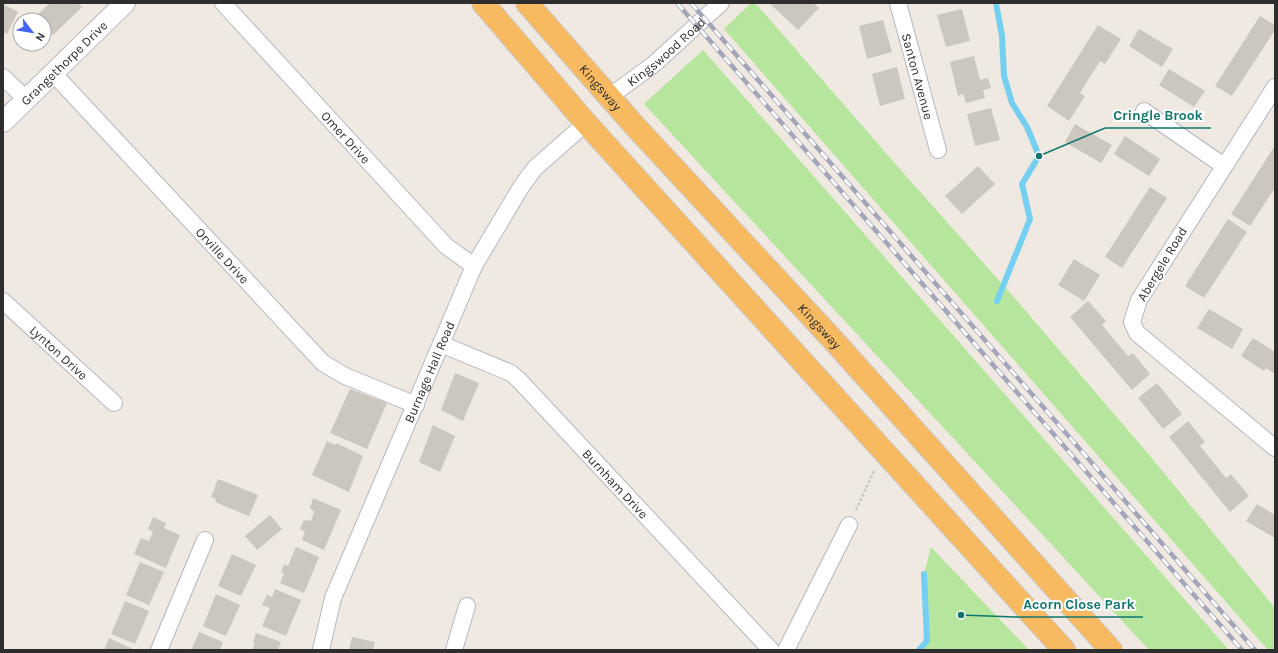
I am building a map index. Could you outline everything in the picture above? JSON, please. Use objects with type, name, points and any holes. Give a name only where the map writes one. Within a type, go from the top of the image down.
[{"type":"highway","points":[[483,3],[586,123],[1064,650]]},
{"type":"highway","name":"Kingsway","points":[[527,3],[609,97],[834,341],[1111,650]]},
{"type":"street","name":"Grangethorpe Drive","points":[[3,122],[125,3]]},
{"type":"street","name":"Omer Drive","points":[[223,3],[446,246],[474,266]]},
{"type":"street","name":"Kingswood Road","points":[[609,97],[654,64],[721,3]]},
{"type":"street","name":"Santon Avenue","points":[[898,3],[938,150]]},
{"type":"street","name":"Orville Drive","points":[[53,73],[323,363],[345,376],[416,405]]},
{"type":"street","points":[[3,77],[26,99]]},
{"type":"street","name":"Abergele Road","points":[[1275,87],[1139,300],[1132,322],[1137,333],[1275,448]]},
{"type":"street","points":[[1144,111],[1224,166]]},
{"type":"street","name":"Burnage Hall Road","points":[[321,650],[333,598],[474,266],[521,187],[536,168],[586,123]]},
{"type":"street","name":"Lynton Drive","points":[[3,302],[114,403]]},
{"type":"street","name":"Burnham Drive","points":[[441,344],[511,373],[520,380],[771,650]]},
{"type":"street","points":[[786,650],[849,525]]},
{"type":"street","points":[[159,650],[205,540]]},
{"type":"street","points":[[454,650],[467,606]]},
{"type":"path","points":[[849,525],[884,451]]},
{"type":"green space","points":[[751,3],[758,6],[1012,295],[1150,456],[1275,608],[1275,650],[1268,650],[724,29]]},
{"type":"green space","points":[[703,50],[1229,650],[1149,650],[644,104]]},
{"type":"green space","points":[[931,547],[1029,650],[919,650],[927,641],[924,574]]},
{"type":"building","points":[[50,3],[78,3],[82,7],[53,35],[52,12],[40,12]]},
{"type":"building","points":[[769,3],[814,3],[819,8],[798,30]]},
{"type":"building","points":[[3,4],[18,12],[12,12],[12,24],[7,34],[3,32]]},
{"type":"building","points":[[962,9],[970,41],[946,47],[937,15]]},
{"type":"building","points":[[1260,16],[1275,25],[1275,30],[1232,96],[1215,86]]},
{"type":"building","points":[[883,20],[892,52],[867,59],[859,26]]},
{"type":"building","points":[[1098,25],[1121,39],[1105,64],[1100,61],[1080,93],[1085,96],[1069,121],[1047,106]]},
{"type":"building","points":[[1139,29],[1173,49],[1162,67],[1129,46]]},
{"type":"building","points":[[974,56],[980,80],[988,78],[991,88],[983,90],[985,98],[966,103],[963,94],[958,96],[950,62]]},
{"type":"building","points":[[897,67],[905,99],[880,106],[872,74]]},
{"type":"building","points":[[1169,69],[1205,91],[1194,107],[1159,85]]},
{"type":"building","points":[[991,108],[1000,140],[975,146],[967,114]]},
{"type":"building","points":[[1075,124],[1112,145],[1101,163],[1065,142]]},
{"type":"building","points":[[1125,136],[1160,159],[1149,176],[1114,154]]},
{"type":"building","points":[[1274,147],[1275,188],[1250,226],[1231,214]]},
{"type":"building","points":[[978,166],[995,184],[962,214],[945,196]]},
{"type":"building","points":[[1150,187],[1167,198],[1122,268],[1105,257]]},
{"type":"building","points":[[1228,219],[1247,232],[1204,298],[1185,286]]},
{"type":"building","points":[[1074,259],[1100,275],[1084,301],[1058,285]]},
{"type":"building","points":[[1088,301],[1106,321],[1102,325],[1128,356],[1133,353],[1150,374],[1132,390],[1070,317]]},
{"type":"building","points":[[1209,309],[1243,329],[1232,349],[1197,328]]},
{"type":"building","points":[[1253,338],[1275,352],[1275,374],[1266,368],[1264,371],[1241,356]]},
{"type":"building","points":[[455,373],[479,383],[463,421],[441,410]]},
{"type":"building","points":[[1157,383],[1182,414],[1163,429],[1138,398]]},
{"type":"building","points":[[350,389],[387,403],[367,449],[330,433]]},
{"type":"building","points":[[1188,421],[1205,442],[1200,446],[1226,478],[1231,474],[1249,496],[1230,512],[1169,437]]},
{"type":"building","points":[[433,425],[455,436],[440,472],[419,462]]},
{"type":"building","points":[[327,441],[335,445],[336,443],[363,456],[349,492],[312,475]]},
{"type":"building","points":[[218,479],[258,495],[249,516],[215,502],[216,499],[211,497]]},
{"type":"building","points":[[313,498],[341,510],[324,550],[302,540],[305,532],[300,529],[304,520],[311,521],[314,512],[310,508]]},
{"type":"building","points":[[1257,504],[1275,515],[1275,538],[1246,521]]},
{"type":"building","points":[[270,515],[282,529],[257,550],[245,536]]},
{"type":"building","points":[[153,517],[166,523],[164,528],[180,535],[166,568],[134,554],[141,538],[149,541],[153,532],[148,529]]},
{"type":"building","points":[[296,547],[319,557],[304,593],[280,583],[284,574],[281,572],[284,564],[288,566]]},
{"type":"building","points":[[232,554],[256,565],[241,596],[218,586]]},
{"type":"building","points":[[140,562],[164,572],[149,605],[126,595]]},
{"type":"building","points":[[275,589],[301,600],[286,636],[262,626],[270,608],[262,605],[267,595],[272,597]]},
{"type":"building","points":[[216,594],[240,605],[226,636],[203,626]]},
{"type":"building","points":[[125,601],[149,611],[135,644],[111,634]]},
{"type":"building","points":[[199,632],[223,642],[220,650],[191,650]]},
{"type":"building","points":[[256,633],[281,642],[278,650],[252,650],[255,643],[253,642]]},
{"type":"building","points":[[352,637],[375,642],[373,650],[349,650]]},
{"type":"building","points":[[109,638],[133,649],[104,650]]},
{"type":"waterway","points":[[996,3],[1002,36],[1004,76],[1012,103],[1027,127],[1039,156],[1022,184],[1030,219],[997,301]]},
{"type":"waterway","points":[[919,650],[927,641],[924,574]]},
{"type":"railway","points":[[677,3],[1242,650]]},
{"type":"railway","points":[[691,3],[1255,650]]},
{"type":"place","name":"Cringle Brook","points":[[1039,156]]},
{"type":"place","name":"Acorn Close Park","points":[[961,615]]}]
